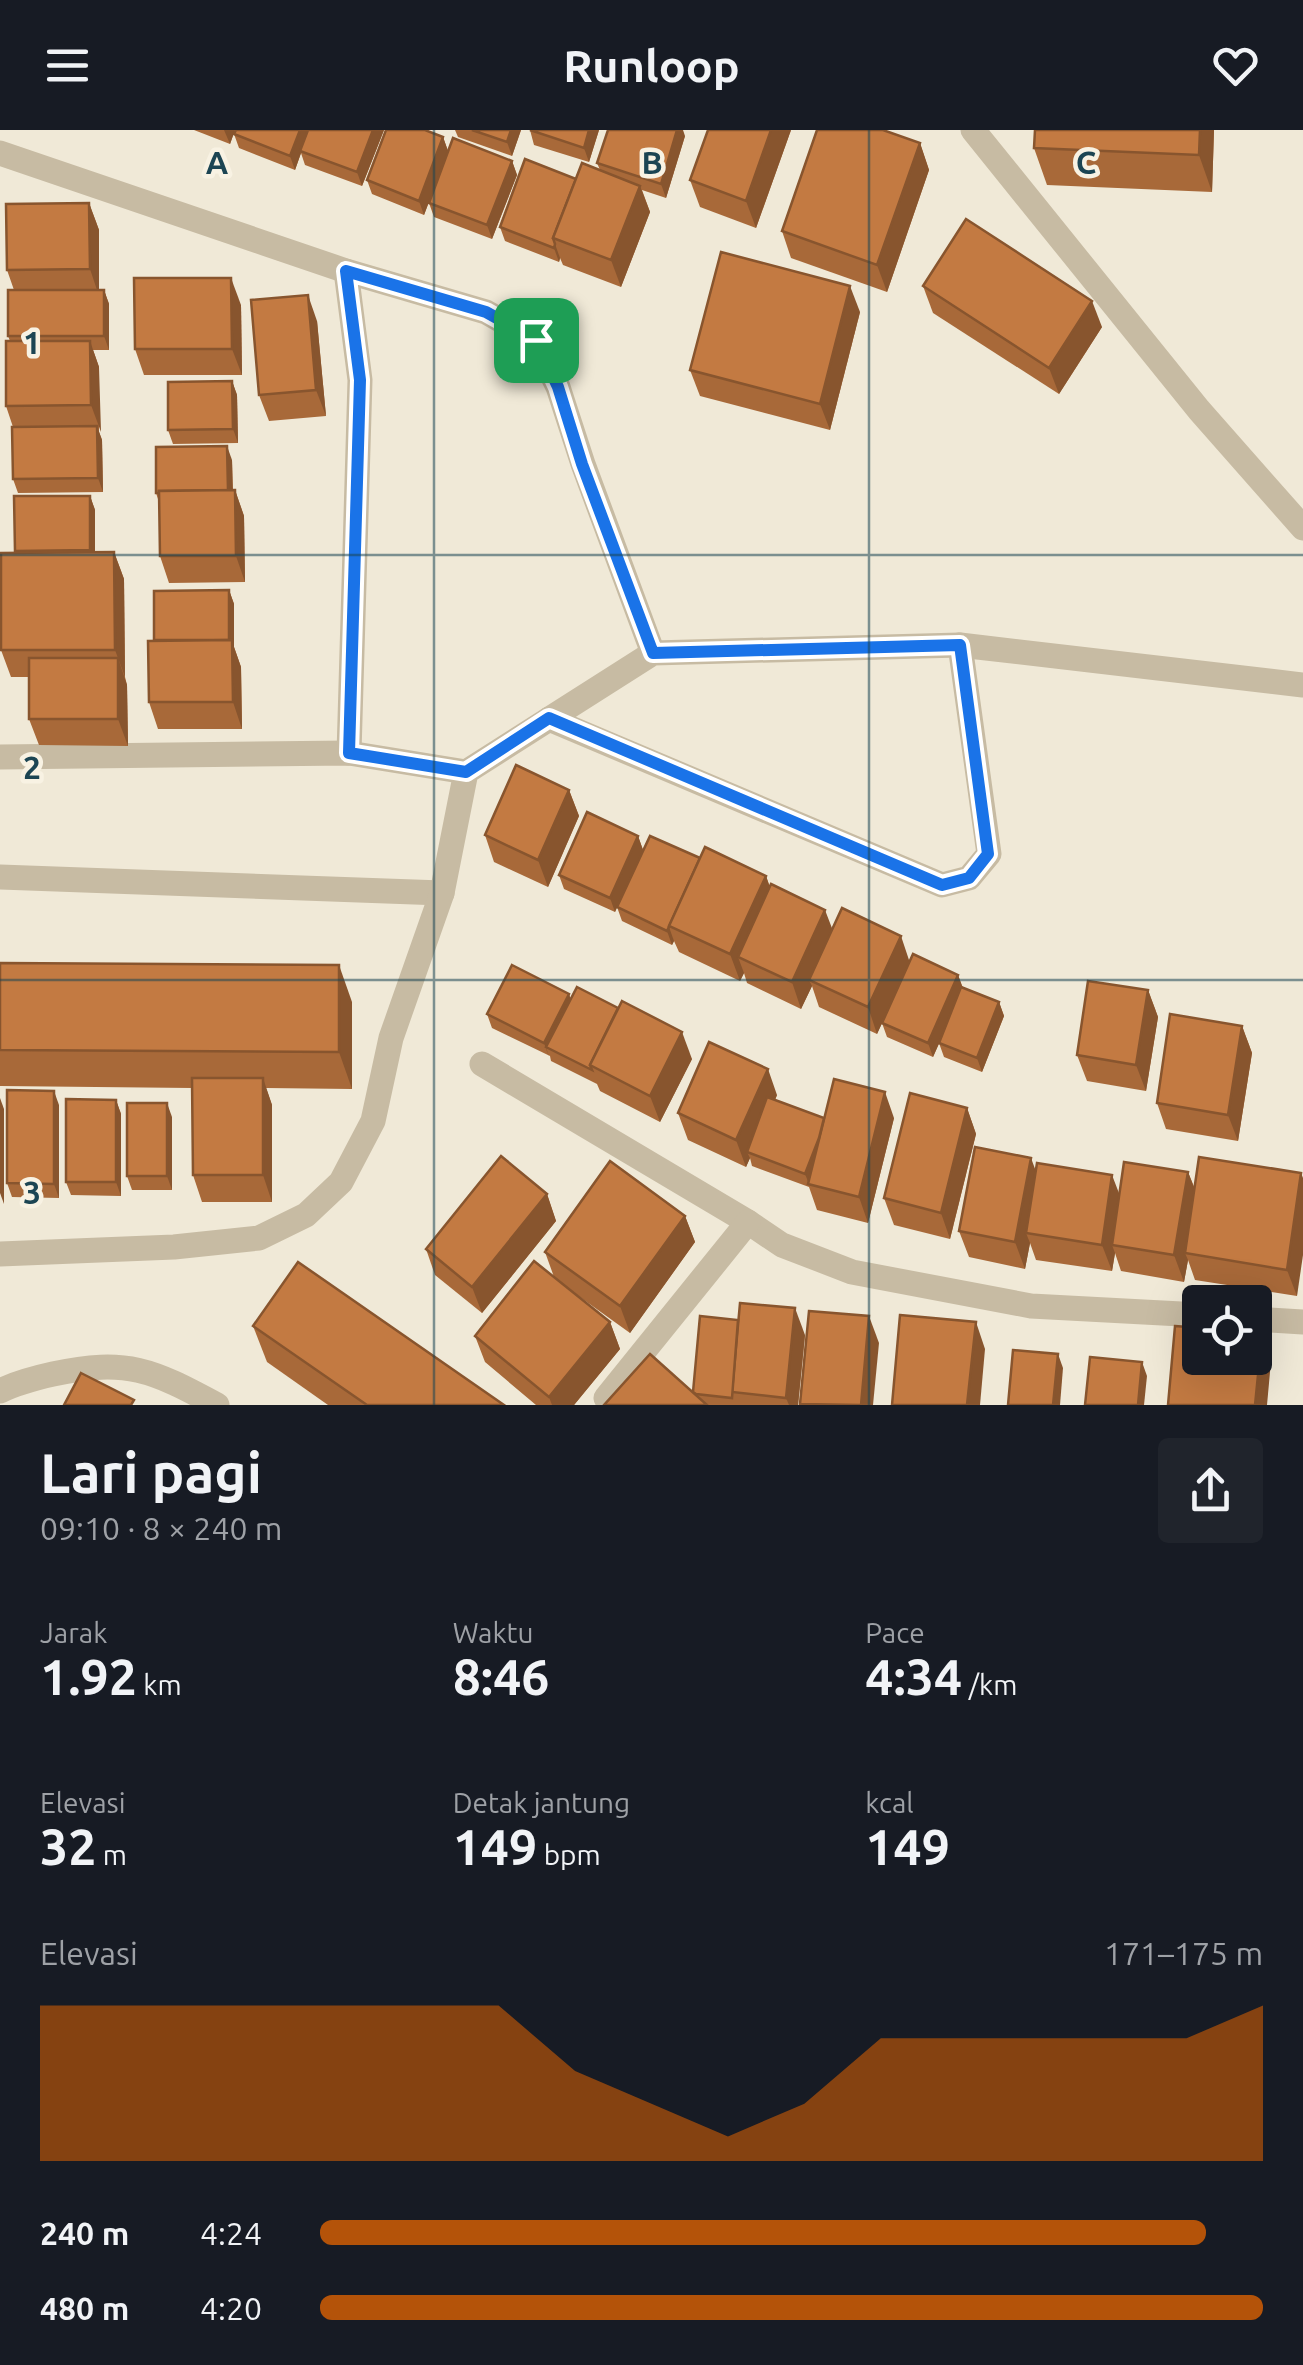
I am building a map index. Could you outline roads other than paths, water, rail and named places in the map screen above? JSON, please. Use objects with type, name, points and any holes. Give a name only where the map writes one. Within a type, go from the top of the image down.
[{"type":"street","points":[[974,130],[1199,410],[1303,528]]},
{"type":"street","points":[[0,153],[346,271],[486,312],[536,340],[558,387],[582,464],[653,653]]},
{"type":"street","points":[[346,271],[360,380],[349,753]]},
{"type":"street","points":[[549,718],[942,885],[969,878],[988,854],[960,645]]},
{"type":"street","points":[[0,758],[349,753],[466,772],[653,653],[960,645],[1303,684]]},
{"type":"street","points":[[0,1254],[174,1247],[259,1238],[306,1215],[341,1182],[373,1121],[391,1038],[442,893],[466,772]]},
{"type":"street","points":[[0,876],[442,893]]},
{"type":"street","points":[[482,1064],[782,1245],[852,1272],[1031,1306],[1182,1314]]},
{"type":"street","points":[[606,1398],[748,1222]]},
{"type":"street","points":[[1272,1319],[1303,1322]]},
{"type":"street","points":[[0,1391],[83,1368],[126,1366],[170,1379],[217,1405]]}]
